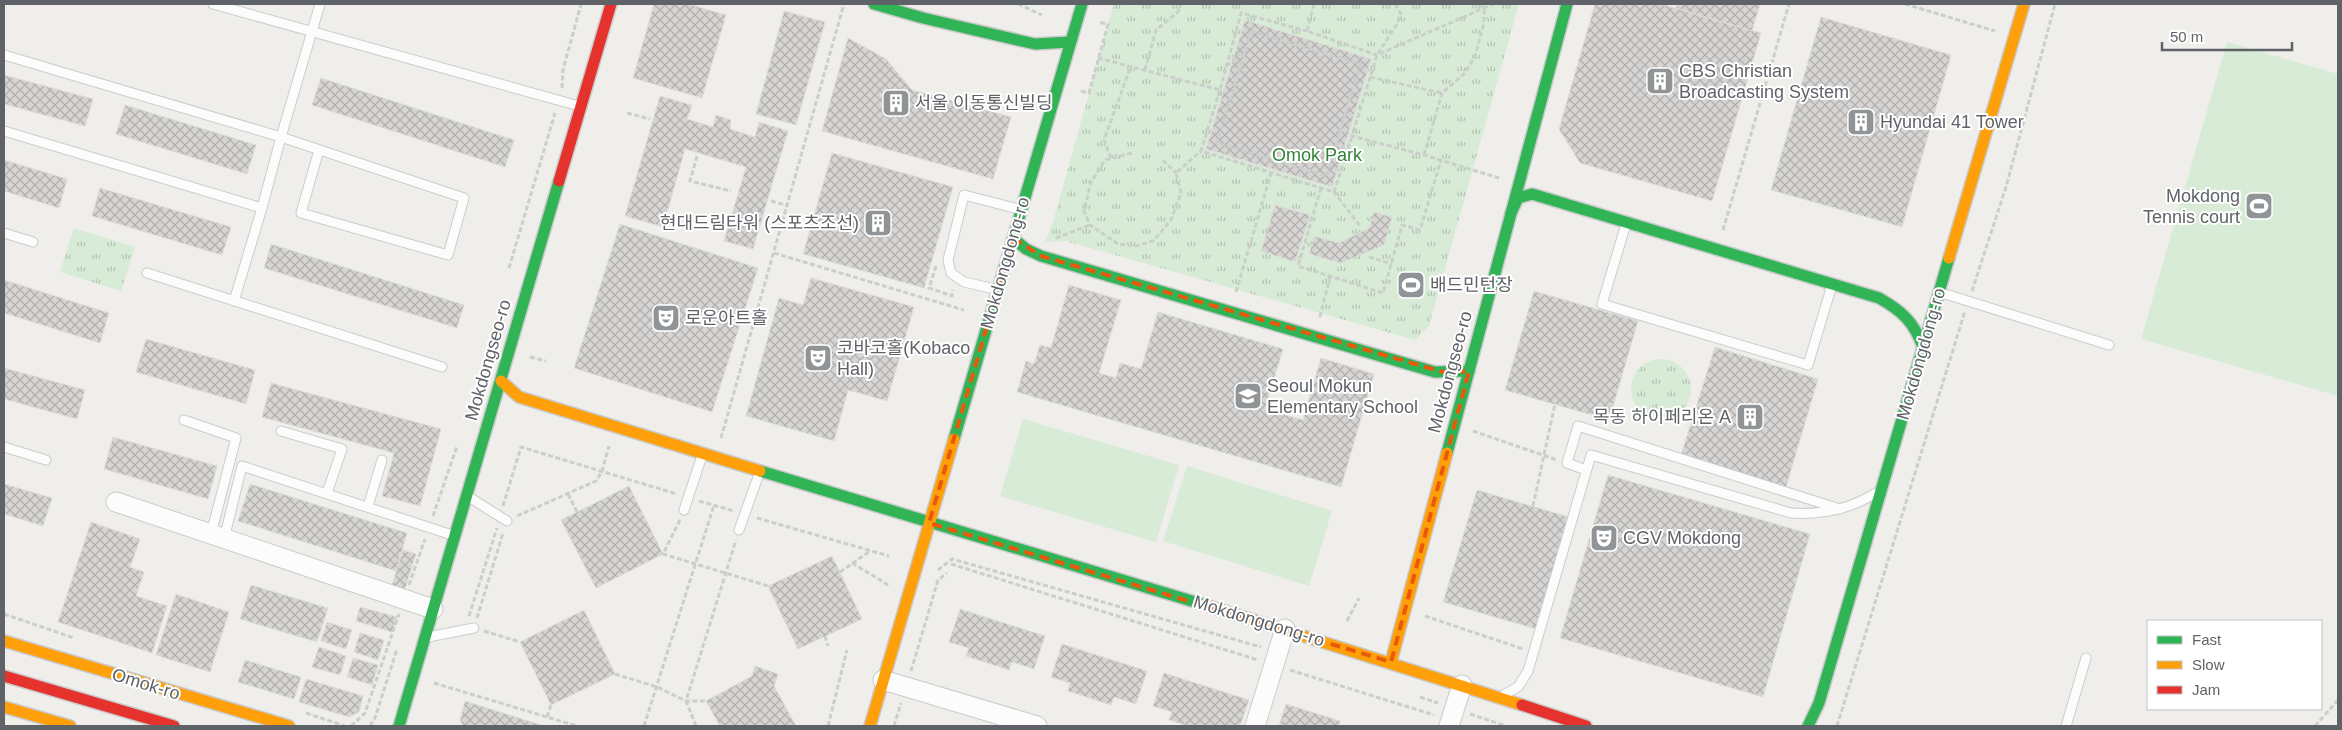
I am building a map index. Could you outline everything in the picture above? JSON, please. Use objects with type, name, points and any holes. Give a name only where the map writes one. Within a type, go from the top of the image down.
[{"type":"main road","name":"Mokdongseo-ro","points":[[399,726],[611,4]]},
{"type":"main road","points":[[874,4],[923,18],[1035,44],[1070,42]]},
{"type":"main road","name":"Mokdongdong-ro","points":[[870,726],[1082,4]]},
{"type":"main road","name":"Mokdongseo-ro","points":[[1391,662],[1567,4]]},
{"type":"main road","name":"Mokdongdong-ro","points":[[1808,726],[1819,703],[2024,4]]},
{"type":"main road","points":[[1511,213],[1518,198],[1532,194],[1879,298],[1902,311],[1915,325],[1923,347]]},
{"type":"main road","points":[[1013,238],[1026,249],[1041,256],[1435,372],[1469,371]]},
{"type":"main road","points":[[501,381],[519,397],[929,523]]},
{"type":"main road","name":"Mokdongdong-ro","points":[[929,523],[1391,662],[1586,726]]},
{"type":"main road","name":"Omok-ro","points":[[4,641],[289,726]]},
{"type":"main road","name":"Omok-ro","points":[[4,676],[174,726]]},
{"type":"main road","name":"Mokdongdong-ro","points":[[1818,726],[1819,703]]},
{"type":"main road","points":[[4,707],[35,721],[70,726]]},
{"type":"street","points":[[116,502],[433,609]]},
{"type":"street","points":[[1255,726],[1284,629]]},
{"type":"street","points":[[883,680],[1037,726]]},
{"type":"street","points":[[1452,718],[1462,685]]},
{"type":"lane","points":[[213,4],[581,107]]},
{"type":"lane","points":[[234,301],[320,4]]},
{"type":"lane","points":[[4,55],[280,137],[464,198],[448,256],[301,213],[319,150]]},
{"type":"lane","points":[[4,130],[262,208]]},
{"type":"lane","points":[[998,290],[964,282],[951,273],[948,260],[964,195],[1021,210]]},
{"type":"lane","points":[[1626,222],[1602,304],[1808,365],[1832,285]]},
{"type":"lane","points":[[4,233],[33,242]]},
{"type":"lane","points":[[147,273],[442,367]]},
{"type":"lane","points":[[1939,292],[2109,345]]},
{"type":"lane","points":[[184,420],[236,438],[217,536]]},
{"type":"lane","points":[[1586,470],[1566,464],[1578,426],[1843,509]]},
{"type":"lane","points":[[281,431],[342,449],[327,492]]},
{"type":"lane","points":[[4,447],[46,460]]},
{"type":"lane","points":[[684,510],[702,453]]},
{"type":"lane","points":[[1498,697],[1514,690],[1524,680],[1534,652],[1591,455],[1791,513],[1815,515],[1843,509],[1864,500],[1881,489]]},
{"type":"lane","points":[[368,506],[382,460]]},
{"type":"lane","points":[[217,536],[242,466],[327,492],[455,536]]},
{"type":"lane","points":[[739,530],[760,471]]},
{"type":"lane","points":[[467,495],[504,519]]},
{"type":"lane","points":[[425,638],[474,628]]},
{"type":"lane","points":[[2066,726],[2086,658]]},
{"type":"path","points":[[715,457],[844,4]]},
{"type":"path","points":[[1018,4],[1042,15]]},
{"type":"path","points":[[1145,70],[1156,30],[1178,12],[1181,4]]},
{"type":"path","points":[[1307,31],[1314,4]]},
{"type":"path","points":[[1334,192],[1377,55],[1397,24],[1400,14],[1395,4]]},
{"type":"path","points":[[1479,4],[1484,8]]},
{"type":"path","points":[[1176,173],[1201,151],[1241,13],[1307,31],[1377,55],[1493,4]]},
{"type":"path","points":[[1717,250],[1789,4]]},
{"type":"path","points":[[1905,4],[2014,36]]},
{"type":"path","points":[[1837,726],[1968,302],[2006,187],[2055,4]]},
{"type":"path","points":[[1424,155],[1442,93],[1466,73],[1475,56],[1484,23],[1484,8]]},
{"type":"path","points":[[1078,16],[1108,24],[1089,93],[1081,91]]},
{"type":"path","points":[[1251,31],[1360,64],[1327,176],[1216,143],[1245,51],[1251,31]]},
{"type":"path","points":[[1226,66],[1245,51]]},
{"type":"path","points":[[1098,58],[1220,90]]},
{"type":"path","points":[[1111,158],[1104,140],[1131,66]]},
{"type":"path","points":[[1370,77],[1442,93]]},
{"type":"path","points":[[506,277],[550,123],[568,85]]},
{"type":"path","points":[[627,114],[650,119]]},
{"type":"path","points":[[1352,136],[1475,170]]},
{"type":"path","points":[[1333,153],[1350,144]]},
{"type":"path","points":[[1201,151],[1334,192],[1360,226]]},
{"type":"path","points":[[1132,154],[1105,160],[1091,182],[1084,211],[1090,225],[1118,244],[1136,246],[1152,241],[1171,220],[1181,193],[1176,173],[1163,160]]},
{"type":"path","points":[[697,156],[690,180],[731,191]]},
{"type":"path","points":[[1321,188],[1298,266],[1383,293],[1402,225],[1420,230],[1441,160]]},
{"type":"path","points":[[1237,291],[1271,173]]},
{"type":"path","points":[[770,201],[788,206]]},
{"type":"path","points":[[1054,239],[1090,225]]},
{"type":"path","points":[[774,253],[964,310]]},
{"type":"path","points":[[1370,256],[1392,264]]},
{"type":"path","points":[[936,263],[929,288],[952,296],[955,284]]},
{"type":"path","points":[[1321,313],[1330,276]]},
{"type":"path","points":[[1533,506],[1546,456],[1555,404]]},
{"type":"path","points":[[465,630],[504,519],[596,481],[602,471],[615,426]]},
{"type":"path","points":[[1471,430],[1566,464]]},
{"type":"path","points":[[351,726],[365,713],[460,438]]},
{"type":"path","points":[[520,642],[474,628],[504,519],[521,447],[889,556]]},
{"type":"path","points":[[568,494],[577,512]]},
{"type":"path","points":[[644,726],[714,505]]},
{"type":"path","points":[[684,510],[664,554],[768,586]]},
{"type":"path","points":[[696,726],[686,702],[739,530]]},
{"type":"path","points":[[840,572],[870,550]]},
{"type":"path","points":[[930,586],[938,570],[952,559],[1276,658],[1452,718],[1506,726]]},
{"type":"path","points":[[852,563],[908,596]]},
{"type":"path","points":[[950,564],[1276,658]]},
{"type":"path","points":[[894,726],[938,580],[947,573]]},
{"type":"path","points":[[1347,621],[1359,598]]},
{"type":"path","points":[[1424,616],[1534,652]]},
{"type":"path","points":[[825,636],[828,646]]},
{"type":"path","points":[[828,726],[847,650]]},
{"type":"path","points":[[615,674],[657,687],[686,702],[706,701]]},
{"type":"path","points":[[450,687],[577,726]]},
{"type":"path","points":[[1417,696],[1452,718]]},
{"type":"path","points":[[2315,726],[2338,700]]},
{"type":"path","points":[[548,717],[552,705]]},
{"type":"highlighted area","points":[[1013,238],[1041,256],[1443,372],[1469,371],[1391,662],[929,523]]},
{"type":"green space","name":"Omok Park","points":[[1114,4],[1519,4],[1429,326],[1415,340],[1066,241],[1045,242],[1053,222]]},
{"type":"green space","name":"Mokdong Tennis court","points":[[2227,42],[2338,74],[2338,396],[2141,339]]},
{"type":"green space","points":[[74,228],[135,247],[121,291],[60,272]]},
{"type":"green space","points":[[1661,359],[1678,364],[1686,372],[1691,389],[1686,406],[1678,414],[1661,419],[1644,414],[1636,406],[1631,389],[1636,372],[1644,364]]},
{"type":"green space","points":[[1023,419],[1179,465],[1156,542],[1000,496]]},
{"type":"green space","points":[[1187,466],[1332,511],[1309,586],[1163,541]]},
{"type":"building","points":[[654,4],[688,4],[726,15],[702,98],[633,78]]},
{"type":"building","name":"CBS Christian Broadcasting System","points":[[1595,4],[1661,4],[1761,33],[1712,201],[1580,163],[1559,129]]},
{"type":"building","points":[[1677,4],[1760,4],[1752,31],[1676,8]]},
{"type":"building","points":[[784,11],[825,22],[796,125],[756,114]]},
{"type":"building","name":"Hyundai 41 Tower","points":[[1821,17],[1951,55],[1902,227],[1771,190]]},
{"type":"building","points":[[1245,20],[1371,59],[1332,187],[1206,149]],"holes":[[[1256,41],[1350,69],[1321,165],[1227,137]]]},
{"type":"building","points":[[1245,20],[1371,59],[1332,187],[1206,149]]},
{"type":"building","name":"서울 이동통신빌딩","points":[[848,38],[886,59],[912,90],[1011,117],[993,179],[822,131]]},
{"type":"building","points":[[4,75],[93,99],[85,126],[4,104]]},
{"type":"building","points":[[321,78],[514,140],[505,167],[312,105]]},
{"type":"building","points":[[660,96],[692,105],[687,119],[713,127],[716,115],[731,120],[730,129],[755,137],[759,122],[788,131],[753,249],[724,241],[746,167],[685,149],[663,227],[625,216]]},
{"type":"building","points":[[125,105],[256,145],[247,174],[116,134]]},
{"type":"building","name":"현대드림타워 (스포츠조선)","points":[[832,153],[953,187],[924,288],[803,254]]},
{"type":"building","points":[[4,160],[67,179],[59,208],[4,191]]},
{"type":"building","points":[[100,188],[231,227],[222,255],[92,216]]},
{"type":"building","points":[[1275,205],[1310,215],[1295,262],[1261,251]]},
{"type":"building","points":[[1374,212],[1392,217],[1384,245],[1340,263],[1309,254],[1314,236],[1339,243],[1369,228]]},
{"type":"building","name":"로운아트홀","points":[[620,224],[758,268],[712,412],[574,368]]},
{"type":"building","points":[[271,244],[464,305],[457,328],[264,268]]},
{"type":"building","points":[[811,278],[914,307],[887,401],[848,390],[834,441],[746,416],[779,298],[803,305]]},
{"type":"building","points":[[4,280],[109,313],[100,343],[4,313]]},
{"type":"building","points":[[1069,285],[1121,300],[1099,373],[1116,378],[1120,363],[1141,369],[1158,312],[1283,349],[1265,409],[1303,420],[1321,358],[1374,374],[1341,487],[1017,392],[1026,361],[1034,364],[1040,345],[1051,348]]},
{"type":"building","points":[[1534,291],[1638,321],[1609,420],[1505,390]]},
{"type":"building","points":[[146,339],[255,370],[246,404],[136,372]]},
{"type":"building","name":"목동 하이페리온 A","points":[[1715,347],[1818,379],[1786,487],[1681,455]]},
{"type":"building","points":[[4,368],[85,390],[77,419],[4,399]]},
{"type":"building","points":[[271,383],[441,429],[420,506],[382,496],[394,453],[262,417]]},
{"type":"building","points":[[113,437],[217,466],[208,499],[104,469]]},
{"type":"building","points":[[1608,475],[1810,534],[1763,697],[1560,638]]},
{"type":"building","points":[[4,484],[52,498],[43,526],[4,514]]},
{"type":"building","points":[[250,484],[407,533],[396,571],[238,521]]},
{"type":"building","points":[[629,486],[663,554],[596,588],[561,520]]},
{"type":"building","points":[[1477,490],[1569,517],[1536,629],[1443,602]]},
{"type":"building","points":[[91,522],[140,539],[130,567],[144,572],[136,596],[167,606],[152,653],[58,622]]},
{"type":"building","points":[[403,550],[416,554],[404,592],[391,588]]},
{"type":"building","points":[[832,556],[862,619],[798,649],[768,586]]},
{"type":"building","points":[[251,585],[328,608],[317,642],[240,619]]},
{"type":"building","points":[[176,594],[229,612],[210,672],[156,655]]},
{"type":"building","points":[[360,607],[397,617],[392,632],[356,621]]},
{"type":"building","points":[[960,609],[1045,636],[1034,669],[1012,662],[1009,670],[966,656],[969,648],[949,642]]},
{"type":"building","points":[[584,610],[615,674],[551,705],[520,642]]},
{"type":"building","points":[[327,622],[352,630],[346,649],[321,641]]},
{"type":"building","points":[[360,633],[384,640],[378,660],[354,652]]},
{"type":"building","points":[[1062,644],[1147,671],[1136,704],[1114,697],[1111,705],[1068,691],[1070,683],[1051,677]]},
{"type":"building","points":[[319,647],[346,656],[340,675],[312,667]]},
{"type":"building","points":[[353,658],[378,665],[372,685],[347,677]]},
{"type":"building","points":[[245,660],[301,677],[294,699],[238,682]]},
{"type":"building","points":[[755,666],[778,674],[774,686],[796,726],[720,726],[706,701],[752,676]]},
{"type":"building","points":[[1164,673],[1249,700],[1240,726],[1188,726],[1169,720],[1172,712],[1153,706]]},
{"type":"building","points":[[306,679],[363,696],[359,712],[349,717],[299,702]]},
{"type":"building","points":[[465,701],[544,726],[463,726],[460,720]]},
{"type":"building","points":[[1286,704],[1340,721],[1339,726],[1279,726]]},
{"type":"traffic: fast","points":[[874,4],[923,18],[1035,44],[1070,42]]},
{"type":"traffic: fast","points":[[954,439],[1082,4]]},
{"type":"traffic: fast","points":[[1447,453],[1567,4]]},
{"type":"traffic: fast","points":[[399,726],[559,181]]},
{"type":"traffic: fast","points":[[1511,213],[1518,198],[1532,194],[1879,298],[1906,318],[1916,331],[1923,347]]},
{"type":"traffic: fast","points":[[1013,238],[1026,249],[1041,256],[1435,372],[1469,371]]},
{"type":"traffic: fast","points":[[1808,726],[1819,703],[1949,258]]},
{"type":"traffic: fast","points":[[760,471],[1205,605]]},
{"type":"traffic: slow","points":[[1949,258],[2024,4]]},
{"type":"traffic: slow","points":[[501,381],[519,397],[760,471]]},
{"type":"traffic: slow","points":[[870,726],[954,439]]},
{"type":"traffic: slow","points":[[1391,662],[1447,453]]},
{"type":"traffic: slow","points":[[1205,605],[1522,705]]},
{"type":"traffic: slow","points":[[4,641],[289,726]]},
{"type":"traffic: slow","points":[[4,707],[70,726]]},
{"type":"traffic: jam","points":[[559,181],[611,4]]},
{"type":"traffic: jam","points":[[4,676],[174,726]]},
{"type":"traffic: jam","points":[[1522,705],[1586,726]]},
{"type":"place","name":"CBS Christian Broadcasting System","points":[[1660,81]]},
{"type":"place","name":"서울 이동통신빌딩","points":[[896,103]]},
{"type":"place","name":"Hyundai 41 Tower","points":[[1861,122]]},
{"type":"place","name":"Mokdong Tennis court","points":[[2259,206]]},
{"type":"place","name":"현대드림타워 (스포츠조선)","points":[[878,223]]},
{"type":"place","name":"배드민턴장","points":[[1411,285]]},
{"type":"place","name":"로운아트홀","points":[[666,318]]},
{"type":"place","name":"코바코홀(Kobaco Hall)","points":[[818,358]]},
{"type":"place","name":"Seoul Mokun Elementary School","points":[[1248,396]]},
{"type":"place","name":"목동 하이페리온 A","points":[[1750,417]]},
{"type":"place","name":"CGV Mokdong","points":[[1604,538]]}]
